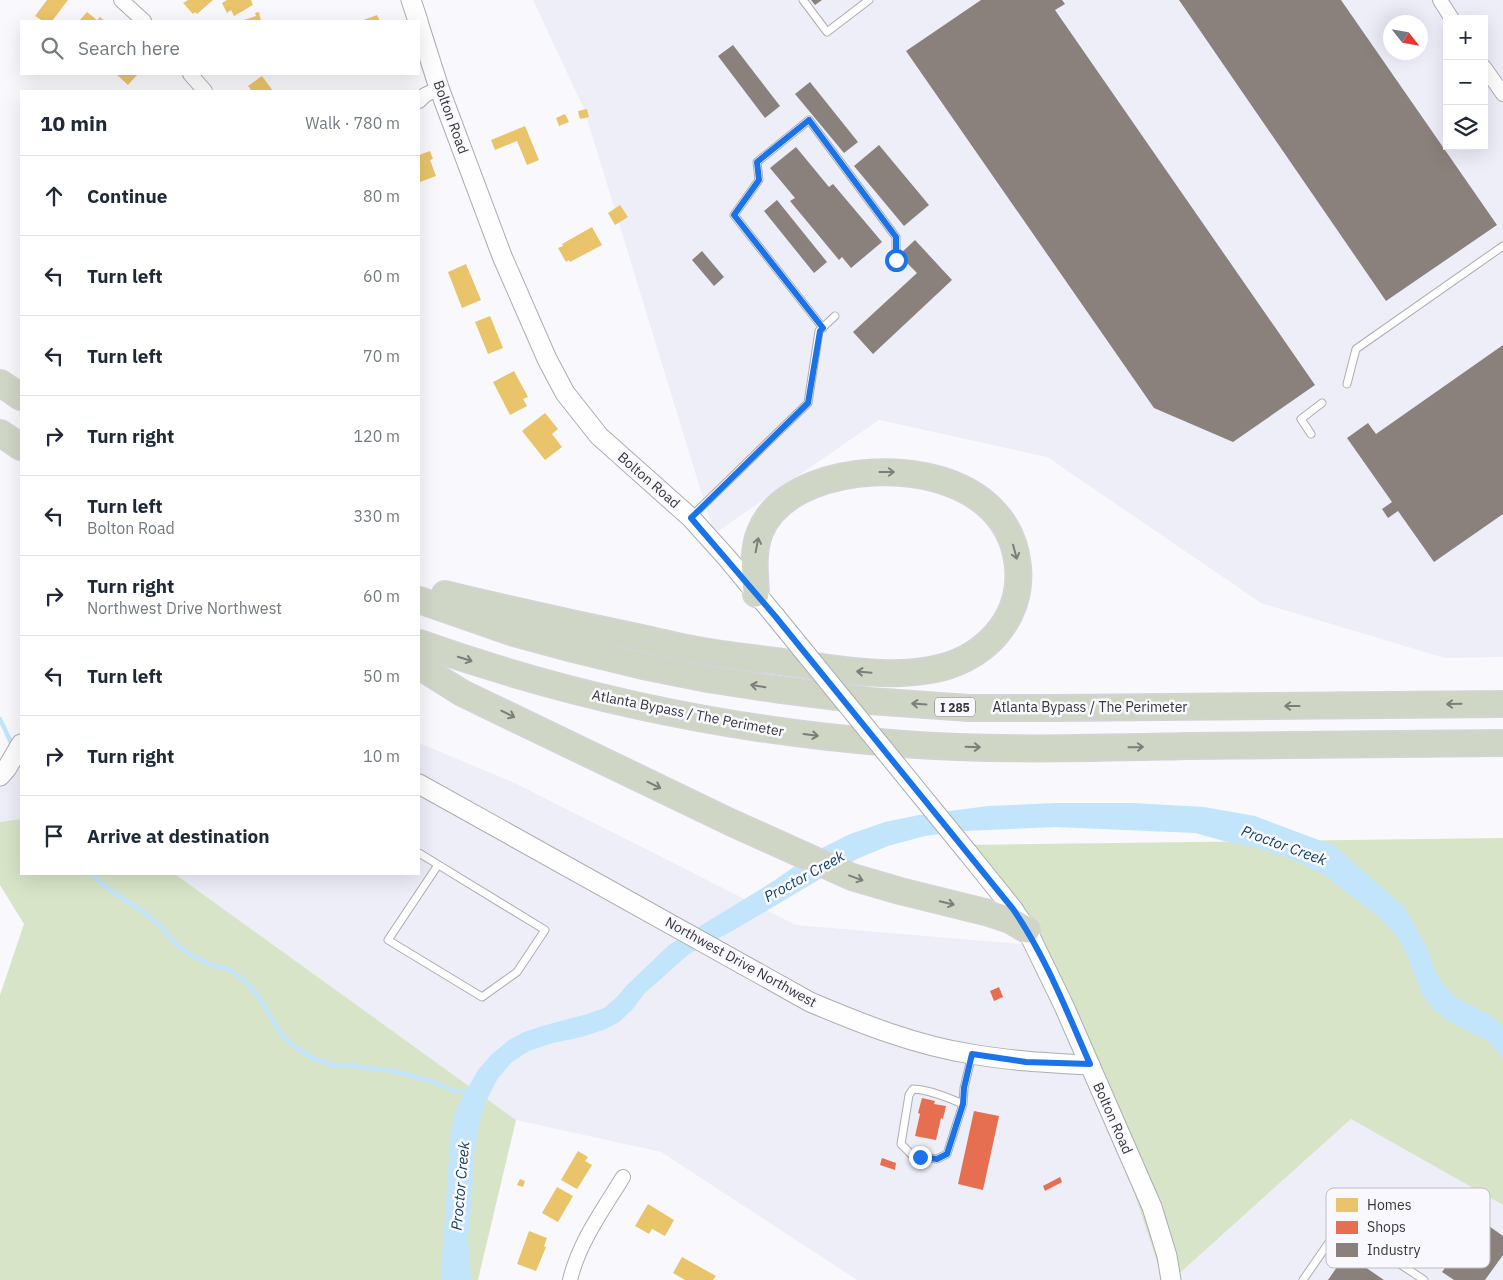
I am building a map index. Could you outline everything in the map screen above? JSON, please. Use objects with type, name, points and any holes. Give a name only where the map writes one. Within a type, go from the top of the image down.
[{"type":"highway","points":[[0,383],[20,396]]},
{"type":"highway","points":[[0,433],[20,446]]},
{"type":"highway","points":[[420,588],[557,621],[704,652],[866,672],[903,673],[953,665],[975,653],[996,637],[1014,605],[1018,585],[1018,567],[1015,550],[1008,531],[998,516],[982,501],[965,490],[942,480],[921,475],[867,472],[842,476],[818,483],[792,495],[776,508],[765,522],[758,539],[754,566],[756,594]]},
{"type":"highway","name":"Atlanta Bypass / The Perimeter","points":[[420,600],[514,632],[643,666],[708,679],[870,700],[969,708],[1503,704]]},
{"type":"highway","name":"Atlanta Bypass / The Perimeter","points":[[420,643],[508,672],[639,706],[774,730],[837,738],[904,744],[999,748],[1503,743]]},
{"type":"highway","points":[[420,667],[462,693],[763,837],[852,877],[900,892],[989,913],[1010,920],[1027,930]]},
{"type":"main road","name":"Bolton Road","points":[[411,0],[417,20]]},
{"type":"main road","name":"Bolton Road","points":[[420,29],[502,256],[547,359],[565,393],[599,436],[691,518],[775,616],[1013,909],[1027,930],[1064,1006],[1152,1207],[1167,1256],[1171,1280]]},
{"type":"main road","points":[[4,769],[20,745]]},
{"type":"main road","name":"Northwest Drive Northwest","points":[[420,785],[810,1002],[864,1025],[917,1042],[972,1054],[1026,1062],[1090,1064]]},
{"type":"street","points":[[122,0],[143,20]]},
{"type":"street","points":[[1440,0],[1449,15]]},
{"type":"street","points":[[1488,73],[1503,94]]},
{"type":"street","points":[[191,75],[204,90]]},
{"type":"street","points":[[420,100],[425,95],[440,88]]},
{"type":"street","points":[[570,1280],[573,1266],[584,1241],[623,1177]]},
{"type":"lane","points":[[804,0],[827,32],[869,0]]},
{"type":"lane","points":[[823,328],[734,215],[759,180],[757,162],[809,120],[896,237],[896,260]]},
{"type":"lane","points":[[1347,384],[1356,349],[1503,246]]},
{"type":"lane","points":[[691,518],[808,403],[820,331],[835,316]]},
{"type":"lane","points":[[1312,434],[1301,419],[1322,403]]},
{"type":"lane","points":[[420,854],[545,930],[516,972],[482,997],[388,940],[438,865]]},
{"type":"lane","points":[[963,1104],[926,1090],[913,1090],[909,1095],[901,1144],[911,1154],[920,1157],[937,1159],[947,1154],[963,1104],[964,1088],[972,1054]]},
{"type":"lane","points":[[1303,1280],[1326,1247]]},
{"type":"lane","points":[[1406,1268],[1424,1280]]},
{"type":"shaded area","points":[[533,0],[1503,0],[1503,657],[1445,658],[1261,603],[1047,457],[879,420],[714,534],[584,109]]},
{"type":"shaded area","points":[[20,741],[20,819],[0,822],[0,772]]},
{"type":"shaded area","points":[[420,743],[517,784],[796,925],[1046,946],[1099,1086],[1163,1280],[857,1280],[661,1152],[516,1120],[176,875],[420,875]]},
{"type":"shaded area","points":[[1351,1119],[1473,1188],[1326,1188],[1326,1268],[1490,1268],[1490,1198],[1503,1205],[1503,1280],[1172,1280]]},
{"type":"green space","points":[[20,819],[20,875],[176,875],[516,1120],[478,1280],[0,1280],[0,995],[24,924],[0,885],[0,822]]},
{"type":"green space","points":[[1503,838],[1503,1205],[1490,1198],[1490,1188],[1473,1188],[1351,1119],[1172,1280],[1163,1280],[1099,1086],[1046,946],[952,845]]},
{"type":"water","name":"Proctor Creek","points":[[1056,803],[1133,803],[1204,807],[1255,816],[1335,846],[1404,907],[1427,947],[1435,971],[1445,987],[1456,997],[1491,1016],[1503,1026],[1503,1058],[1488,1041],[1451,1023],[1434,1010],[1423,996],[1397,936],[1380,918],[1324,875],[1296,861],[1258,848],[1195,833],[1055,827],[965,831],[925,836],[888,846],[857,859],[689,954],[644,994],[632,1010],[619,1022],[606,1029],[582,1037],[553,1043],[529,1051],[512,1062],[498,1078],[488,1097],[481,1116],[477,1136],[468,1239],[471,1280],[442,1280],[441,1266],[450,1139],[455,1111],[478,1070],[492,1054],[509,1040],[524,1032],[604,1008],[669,945],[772,882],[818,850],[850,834],[885,822],[919,815],[988,806]]},
{"type":"building: Homes","points":[[47,0],[68,0],[53,20],[41,20],[35,16]]},
{"type":"building: Homes","points":[[188,0],[213,0],[197,14],[195,12],[193,14],[183,3]]},
{"type":"building: Homes","points":[[227,0],[251,0],[253,5],[234,16],[231,10],[227,13],[222,3]]},
{"type":"building: Homes","points":[[87,12],[97,20],[80,20]]},
{"type":"building: Homes","points":[[259,12],[261,20],[244,20],[256,16],[255,13]]},
{"type":"building: Homes","points":[[377,15],[380,20],[364,20]]},
{"type":"building: Homes","points":[[117,75],[137,75],[128,85]]},
{"type":"building: Homes","points":[[262,76],[272,90],[251,90],[248,86]]},
{"type":"building: Homes","points":[[587,109],[589,117],[580,119],[578,111]]},
{"type":"building: Homes","points":[[565,114],[569,122],[559,126],[556,118]]},
{"type":"building: Homes","points":[[525,126],[539,160],[527,165],[517,141],[495,150],[491,140]]},
{"type":"building: Homes","points":[[430,151],[433,159],[430,160],[436,176],[420,182],[420,155]]},
{"type":"building: Homes","points":[[620,205],[628,217],[615,225],[608,213]]},
{"type":"building: Homes","points":[[592,227],[602,245],[570,262],[569,260],[566,262],[558,248]]},
{"type":"building: Homes","points":[[466,264],[481,300],[462,308],[448,272]]},
{"type":"building: Homes","points":[[490,316],[503,348],[488,354],[475,322]]},
{"type":"building: Homes","points":[[514,371],[528,397],[523,399],[527,406],[510,415],[493,382]]},
{"type":"building: Homes","points":[[545,413],[558,429],[552,434],[562,447],[545,460],[522,431]]},
{"type":"building: Homes","points":[[578,1151],[588,1157],[585,1161],[592,1165],[577,1189],[561,1180]]},
{"type":"building: Homes","points":[[520,1179],[525,1181],[523,1187],[517,1185]]},
{"type":"building: Homes","points":[[557,1187],[573,1196],[558,1222],[542,1213]]},
{"type":"building: Homes","points":[[648,1204],[674,1220],[665,1236],[652,1229],[649,1234],[635,1226]]},
{"type":"building: Homes","points":[[529,1231],[547,1238],[544,1246],[546,1247],[536,1271],[517,1264]]},
{"type":"building: Homes","points":[[682,1257],[716,1276],[713,1280],[685,1280],[673,1273]]},
{"type":"building: Shops","points":[[999,987],[1003,997],[994,1001],[990,991]]},
{"type":"building: Shops","points":[[922,1098],[935,1101],[934,1104],[946,1106],[936,1140],[915,1136]]},
{"type":"building: Shops","points":[[974,1111],[999,1116],[983,1190],[958,1184]]},
{"type":"building: Shops","points":[[882,1158],[896,1163],[895,1170],[880,1165]]},
{"type":"building: Shops","points":[[1060,1177],[1062,1182],[1045,1191],[1043,1186]]},
{"type":"building: Industry","points":[[811,0],[822,0],[815,5]]},
{"type":"building: Industry","points":[[981,0],[1062,0],[1065,4],[1055,10],[1315,385],[1233,442],[1154,408],[906,51]]},
{"type":"building: Industry","points":[[1179,0],[1341,0],[1443,147],[1443,150],[1445,150],[1497,225],[1386,301]]},
{"type":"building: Industry","points":[[733,45],[780,106],[765,118],[718,56]]},
{"type":"building: Industry","points":[[810,82],[858,142],[844,153],[795,94]]},
{"type":"building: Industry","points":[[879,145],[929,205],[904,226],[854,166]]},
{"type":"building: Industry","points":[[796,147],[829,187],[833,184],[882,242],[851,268],[842,257],[839,260],[790,201],[795,198],[770,168]]},
{"type":"building: Industry","points":[[777,200],[827,262],[814,273],[764,211]]},
{"type":"building: Industry","points":[[915,240],[952,280],[873,354],[853,332],[917,273],[899,255]]},
{"type":"building: Industry","points":[[702,251],[724,277],[714,286],[692,260]]},
{"type":"building: Industry","points":[[1503,345],[1503,514],[1434,562],[1398,511],[1388,518],[1382,509],[1392,502],[1347,438],[1368,423],[1376,434]]},
{"type":"building: Industry","points":[[1490,1227],[1503,1236],[1503,1255],[1485,1280],[1454,1280],[1442,1272],[1445,1268],[1490,1268]]},
{"type":"building: Industry","points":[[1336,1268],[1366,1268],[1384,1280],[1328,1280]]},
{"type":"waterway","points":[[0,719],[13,747]]},
{"type":"waterway","points":[[91,875],[145,913],[175,943],[191,955],[209,964],[229,969],[246,982],[259,997],[280,1033],[295,1047],[312,1058],[333,1065],[394,1071],[434,1082],[454,1091],[471,1091]]},
{"type":"route","points":[[896,260],[896,237],[809,120],[757,162],[759,180],[734,215],[823,328],[820,331],[808,403],[691,518],[775,616],[1013,909],[1037,948],[1090,1064],[1026,1062],[972,1054],[964,1088],[963,1104],[947,1154],[937,1159],[920,1157]]}]
